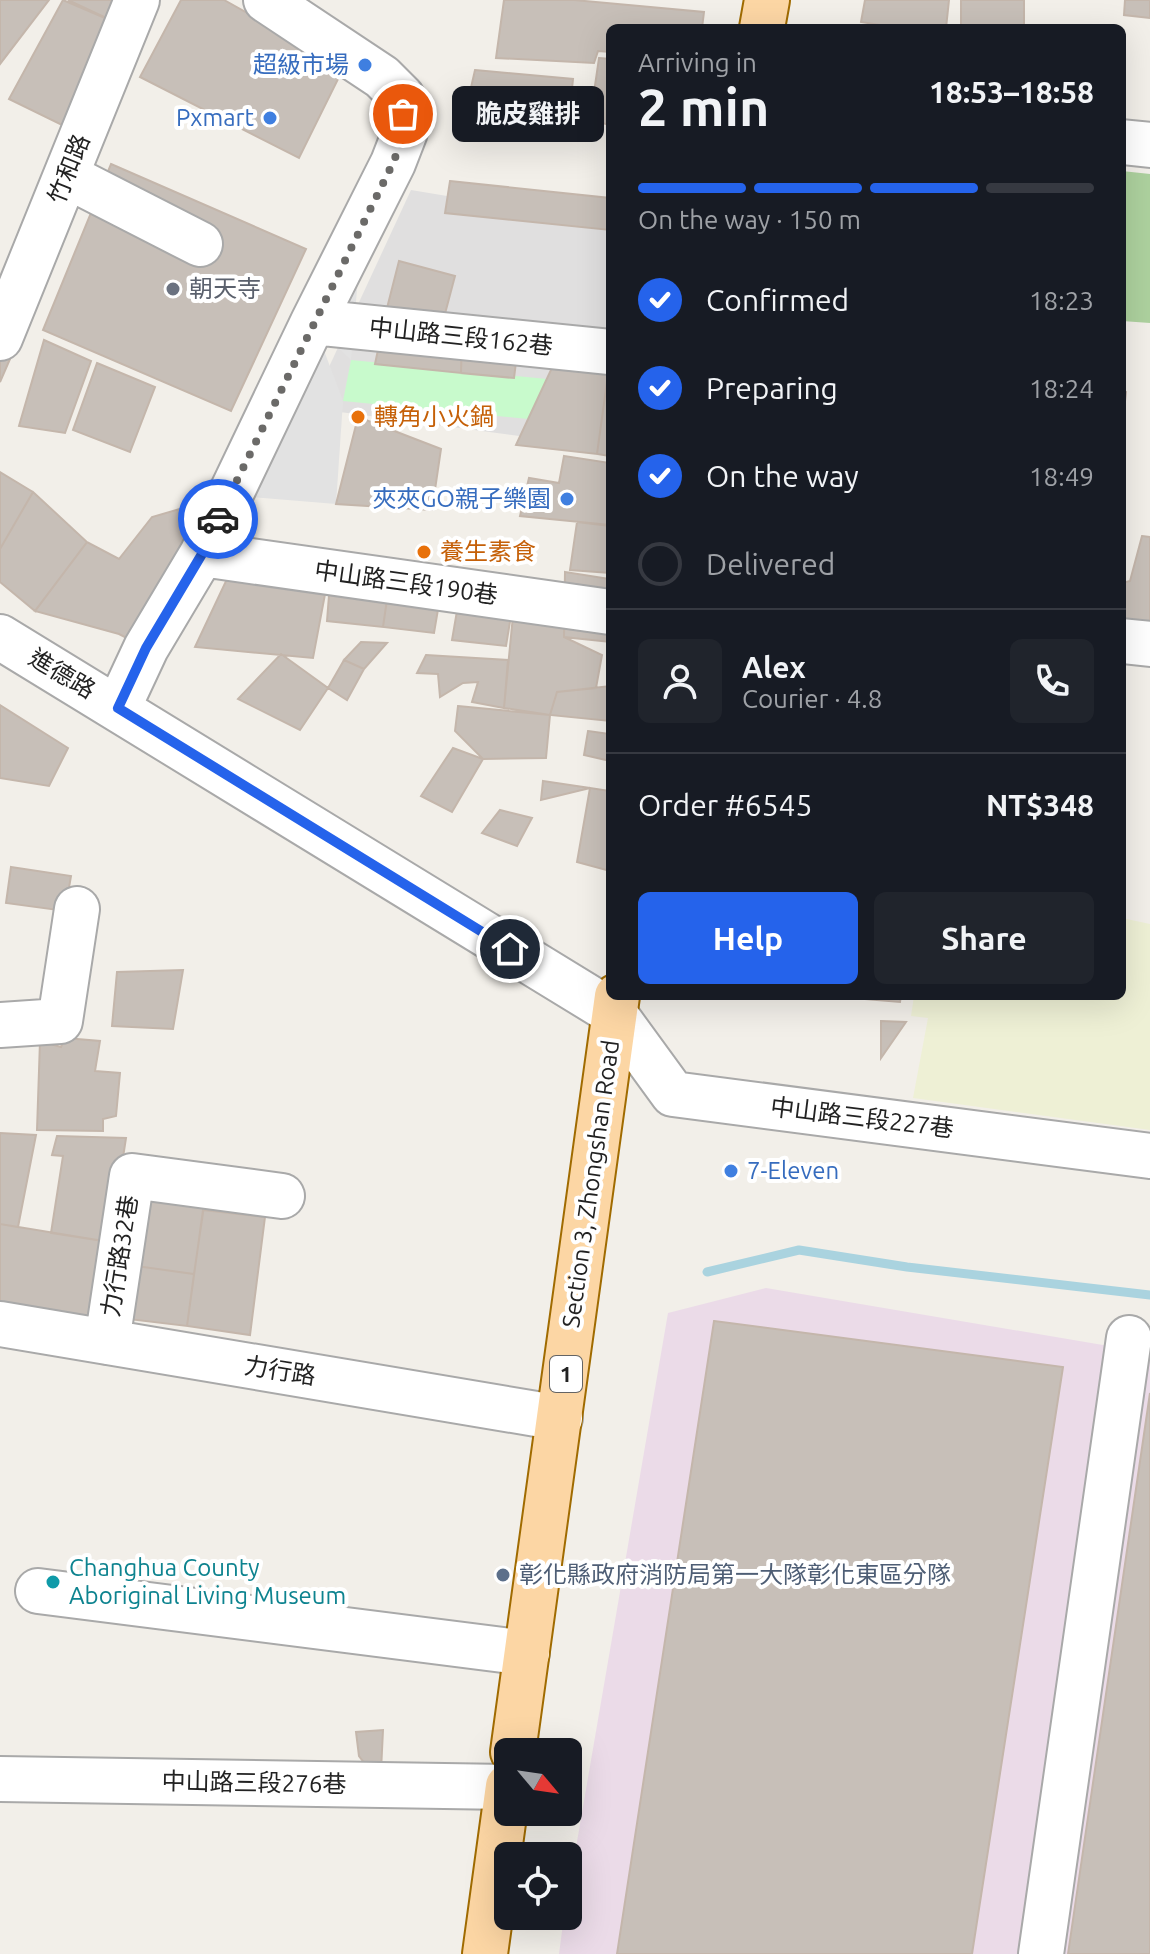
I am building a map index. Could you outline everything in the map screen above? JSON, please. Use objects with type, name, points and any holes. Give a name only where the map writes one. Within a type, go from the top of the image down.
[{"type":"main road","points":[[763,24],[767,0]]},
{"type":"main road","name":"Section 3, Zhongshan Road","points":[[515,1738],[616,1005]]},
{"type":"main road","points":[[485,1954],[503,1826]]},
{"type":"street","name":"竹和路","points":[[0,338],[137,0]]},
{"type":"street","points":[[118,708],[146,648],[202,554],[393,163],[405,132],[402,97],[382,77],[266,0]]},
{"type":"street","points":[[1126,142],[1150,145]]},
{"type":"street","points":[[67,176],[200,244]]},
{"type":"street","name":"中山路三段162巷","points":[[313,322],[606,352]]},
{"type":"street","name":"中山路三段190巷","points":[[202,554],[606,611]]},
{"type":"street","name":"進德路","points":[[0,637],[606,999]]},
{"type":"street","points":[[1126,641],[1150,644]]},
{"type":"street","points":[[0,1025],[60,1021],[77,909]]},
{"type":"street","name":"中山路三段227巷","points":[[616,1005],[673,1094],[1150,1156]]},
{"type":"street","name":"力行路32巷","points":[[107,1342],[132,1176],[282,1196]]},
{"type":"street","name":"力行路","points":[[0,1324],[560,1418]]},
{"type":"street","points":[[1041,1954],[1129,1338]]},
{"type":"street","points":[[38,1591],[527,1653]]},
{"type":"street","name":"中山路三段276巷","points":[[0,1779],[494,1786]]},
{"type":"shaded area","points":[[411,190],[606,222],[606,447],[310,408]]},
{"type":"shaded area","points":[[346,243],[361,243],[351,360],[314,324],[343,401],[336,504],[228,495],[313,322]]},
{"type":"shaded area","points":[[766,1288],[1150,1353],[1150,1954],[559,1954],[562,1930],[582,1930],[582,1842],[577,1842],[668,1313]]},
{"type":"green space","points":[[1126,171],[1150,174],[1150,323],[1126,321]]},
{"type":"green space","points":[[351,360],[606,385],[606,427],[343,401]]},
{"type":"green space","points":[[1126,919],[1150,924],[1150,1130],[913,1098],[928,1018],[911,1016],[913,1000],[1126,1000]]},
{"type":"building","points":[[0,0],[49,0],[0,64]]},
{"type":"building","points":[[63,0],[119,24],[64,126],[9,99]]},
{"type":"building","points":[[68,0],[130,0],[119,24]]},
{"type":"building","name":"Pxmart","points":[[181,0],[224,0],[344,67],[299,158],[140,77]]},
{"type":"building","points":[[504,0],[574,0],[704,12],[702,24],[606,24],[606,52],[598,51],[594,63],[496,58]]},
{"type":"building","points":[[865,0],[949,0],[946,24],[861,22]]},
{"type":"building","points":[[961,0],[1024,0],[1024,24],[961,24]]},
{"type":"building","points":[[1125,0],[1150,0],[1150,18],[1124,15]]},
{"type":"building","points":[[599,58],[606,59],[606,124],[590,120]]},
{"type":"building","points":[[475,70],[573,79],[569,118],[506,112],[470,92]]},
{"type":"building","name":"朝天寺","points":[[111,164],[306,249],[231,411],[43,330]]},
{"type":"building","points":[[450,181],[606,198],[606,230],[445,213]]},
{"type":"building","points":[[399,261],[455,276],[442,325],[386,312]]},
{"type":"building","points":[[386,312],[462,335],[461,373],[375,364]]},
{"type":"building","points":[[462,335],[519,339],[514,378],[461,373]]},
{"type":"building","points":[[44,340],[91,361],[65,433],[19,426]]},
{"type":"building","points":[[0,355],[10,359],[0,382]]},
{"type":"building","points":[[557,357],[606,360],[606,389],[597,454],[516,445]]},
{"type":"building","points":[[97,363],[155,387],[130,452],[73,430]]},
{"type":"building","points":[[606,389],[606,455],[597,454]]},
{"type":"building","points":[[358,417],[441,449],[432,510],[336,504]]},
{"type":"building","name":"夾夾GO親子樂園","points":[[564,456],[606,462],[606,525],[520,516],[529,478],[559,483]]},
{"type":"building","points":[[0,472],[33,492],[0,549]]},
{"type":"building","points":[[33,492],[87,542],[35,611],[0,582],[0,549]]},
{"type":"building","points":[[228,495],[146,648],[119,634],[35,611],[87,542],[119,559],[152,517]]},
{"type":"building","points":[[577,522],[606,526],[606,573],[570,570]]},
{"type":"building","points":[[1142,536],[1150,537],[1150,637],[1126,636],[1126,582],[1130,581]]},
{"type":"building","points":[[243,545],[332,557],[313,658],[195,647]]},
{"type":"building","points":[[332,557],[392,565],[383,627],[327,621]]},
{"type":"building","points":[[392,565],[444,574],[434,633],[383,627]]},
{"type":"building","points":[[565,572],[606,578],[606,642],[564,637]]},
{"type":"building","points":[[463,576],[516,585],[506,646],[452,640]]},
{"type":"building","points":[[516,585],[565,589],[564,637],[602,655],[596,688],[557,692],[550,715],[504,708]]},
{"type":"building","points":[[361,642],[387,643],[364,669],[344,660]]},
{"type":"building","points":[[281,654],[328,688],[300,730],[238,699]]},
{"type":"building","points":[[426,655],[508,660],[504,708],[472,702],[478,682],[463,683],[440,697],[438,674],[417,673]]},
{"type":"building","points":[[344,660],[364,669],[347,700],[328,688]]},
{"type":"building","points":[[606,686],[606,721],[550,715],[557,692]]},
{"type":"building","points":[[0,705],[68,748],[49,786],[0,778]]},
{"type":"building","points":[[458,706],[550,715],[546,758],[483,759],[455,731]]},
{"type":"building","points":[[588,731],[606,733],[606,760],[584,755]]},
{"type":"building","points":[[453,748],[483,759],[452,812],[421,796]]},
{"type":"building","points":[[543,781],[590,788],[541,800]]},
{"type":"building","points":[[590,788],[606,790],[606,870],[577,862]]},
{"type":"building","points":[[500,810],[532,818],[517,846],[482,833]]},
{"type":"building","points":[[11,867],[71,876],[65,911],[6,903]]},
{"type":"building","points":[[183,970],[173,1029],[112,1026],[117,972]]},
{"type":"building","points":[[881,1021],[906,1022],[881,1058]]},
{"type":"building","points":[[65,1038],[100,1041],[95,1071],[120,1073],[116,1116],[103,1119],[103,1131],[37,1130],[40,1041],[61,1047]]},
{"type":"building","points":[[0,1133],[36,1135],[18,1227],[0,1224]]},
{"type":"building","points":[[57,1136],[126,1138],[110,1242],[51,1233],[63,1156],[52,1155]]},
{"type":"building","points":[[147,1191],[205,1199],[194,1274],[136,1266]]},
{"type":"building","points":[[203,1210],[265,1217],[250,1335],[187,1326]]},
{"type":"building","points":[[0,1224],[110,1242],[98,1327],[0,1315]]},
{"type":"building","points":[[136,1266],[194,1274],[187,1326],[128,1319]]},
{"type":"building","points":[[714,1321],[1063,1367],[972,1954],[617,1954]]},
{"type":"building","points":[[1150,1393],[1150,1954],[1068,1954]]},
{"type":"building","points":[[383,1730],[381,1771],[369,1769],[359,1756],[356,1732]]},
{"type":"waterway","points":[[707,1272],[799,1250],[907,1267],[1150,1295]]},
{"type":"way so far","points":[[218,519],[393,163],[405,132],[403,114]]},
{"type":"place","name":"超級市場","points":[[365,65]]},
{"type":"place","name":"脆皮雞排","points":[[403,114]]},
{"type":"place","name":"Pxmart","points":[[270,118]]},
{"type":"place","name":"朝天寺","points":[[173,289]]},
{"type":"place","name":"轉角小火鍋","points":[[358,417]]},
{"type":"place","name":"夾夾GO親子樂園","points":[[567,499]]},
{"type":"place","name":"養生素食","points":[[424,552]]},
{"type":"place","name":"7-Eleven","points":[[731,1171]]},
{"type":"place","name":"彰化縣政府消防局第一大隊彰化東區分隊","points":[[503,1575]]},
{"type":"place","name":"Changhua County Aboriginal Living Museum","points":[[53,1582]]},
{"type":"route","points":[[218,519],[202,554],[146,648],[118,708],[510,949]]}]
